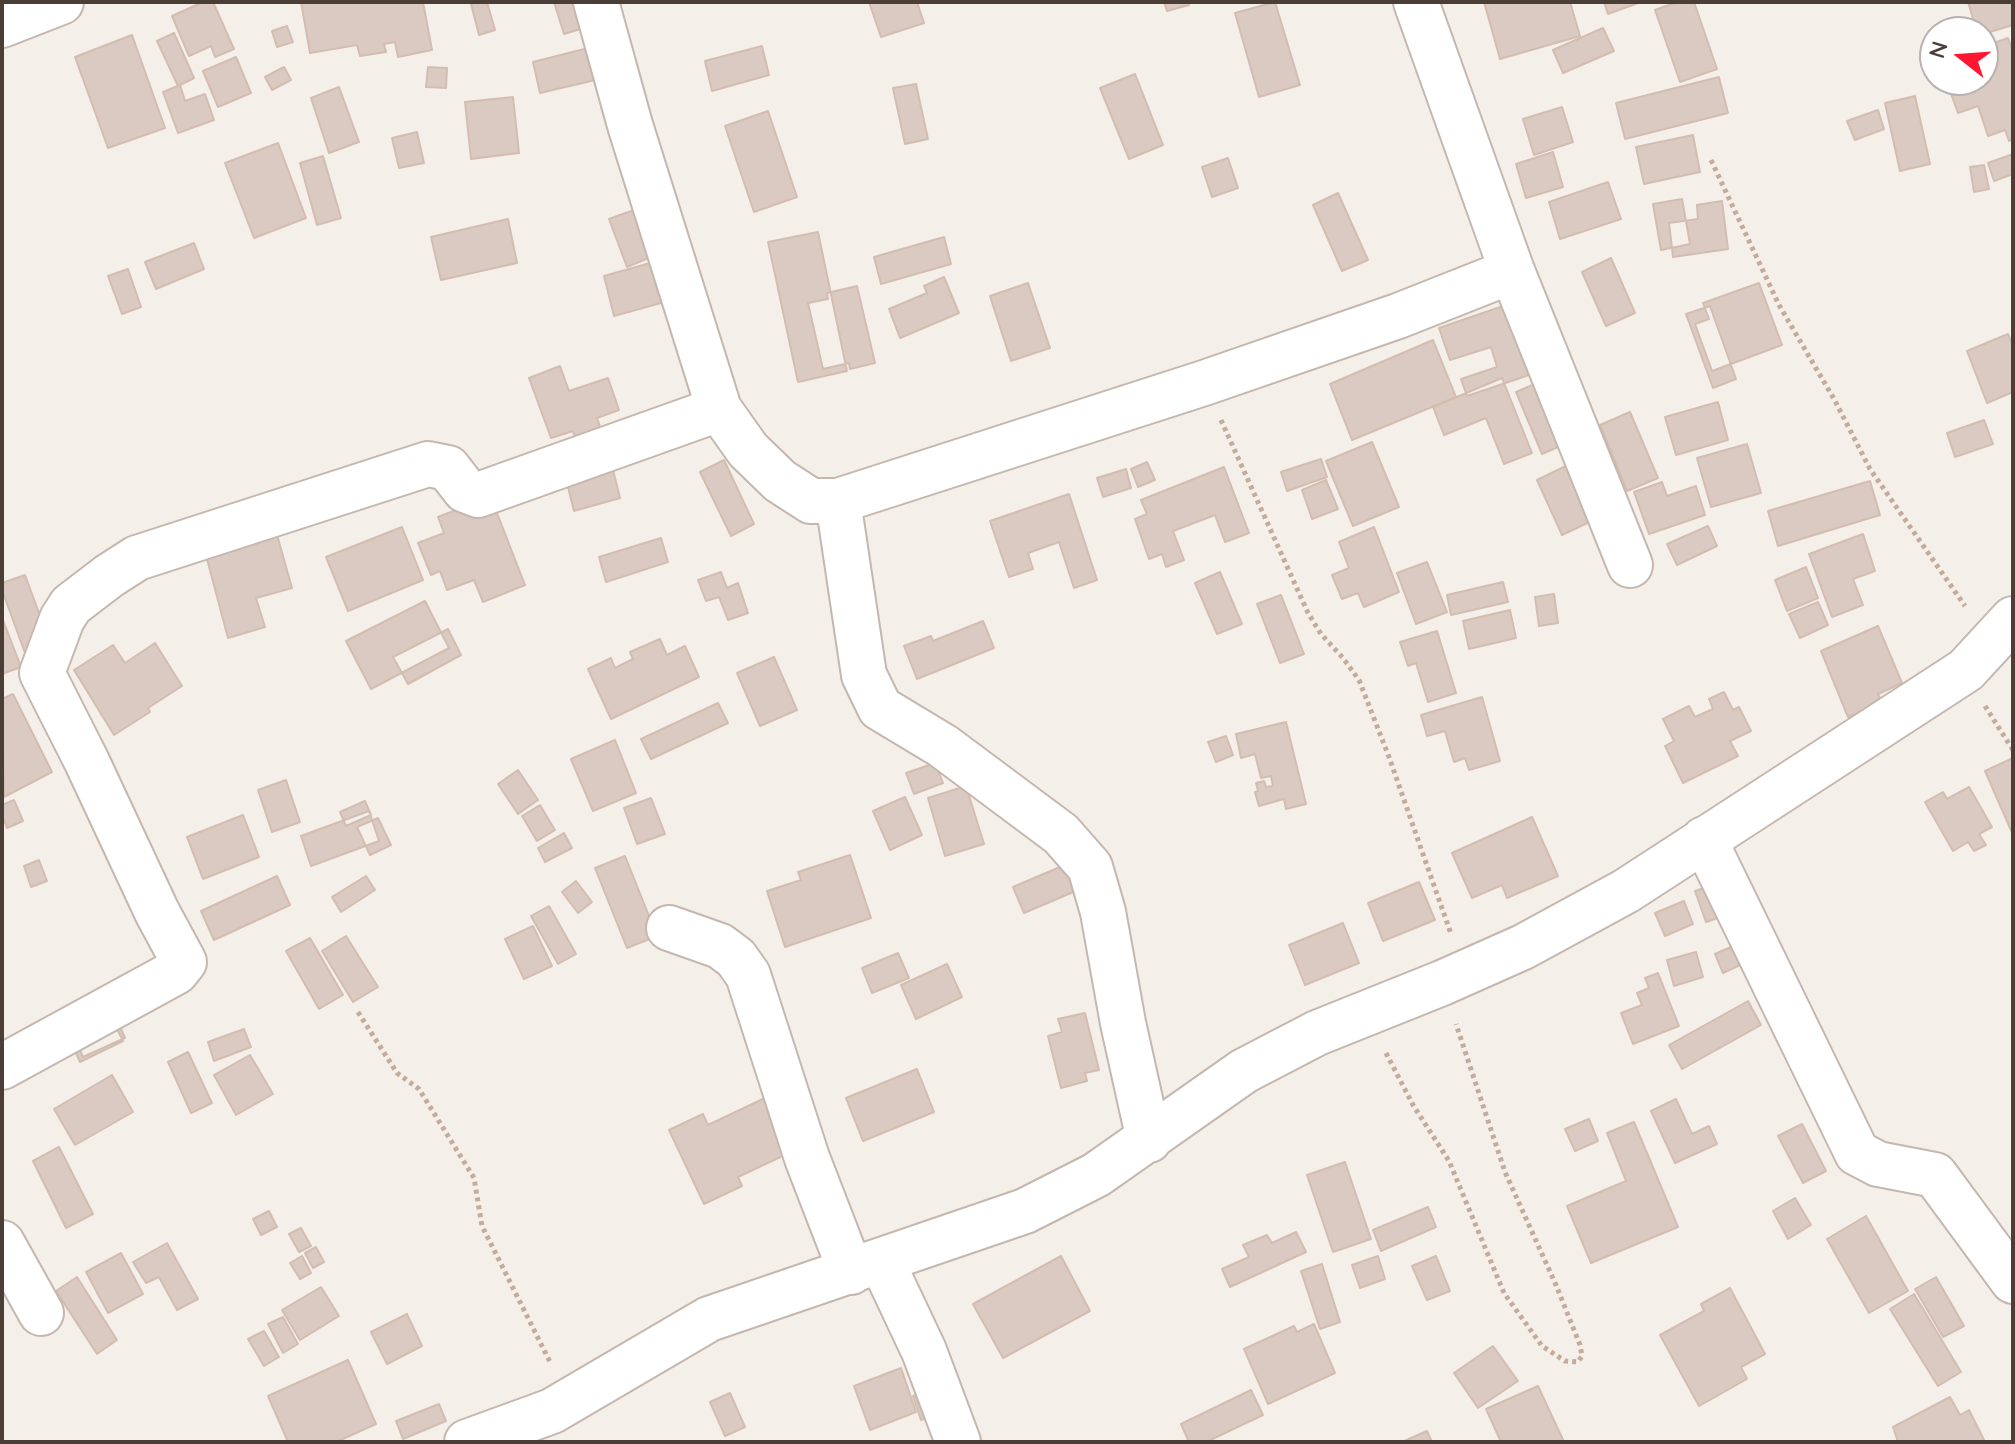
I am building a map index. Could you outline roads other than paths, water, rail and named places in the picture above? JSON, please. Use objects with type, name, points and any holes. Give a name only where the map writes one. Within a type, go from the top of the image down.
[{"type":"street","points":[[2,25],[61,2]]},
{"type":"street","points":[[596,2],[630,125],[719,409],[748,450],[780,481],[811,501],[838,501],[1204,383],[1398,316],[1512,271]]},
{"type":"street","points":[[1416,2],[1512,271],[1630,565]]},
{"type":"street","points":[[2,1067],[176,972],[184,962],[42,673],[62,619],[71,605],[137,558],[428,464],[448,468],[465,490],[478,495],[719,409]]},
{"type":"street","points":[[838,501],[864,675],[880,708],[943,746],[1061,834],[1090,867],[1103,912],[1149,1140]]},
{"type":"street","points":[[467,1442],[563,1418],[709,1319],[1025,1211],[1096,1175],[1244,1071],[1317,1033],[1523,947],[1626,891],[1966,670],[2001,631]]},
{"type":"street","points":[[1704,839],[1857,1153],[1878,1164],[1935,1175],[2013,1281]]},
{"type":"street","points":[[669,928],[720,946],[736,958],[748,975],[807,1158],[867,1267],[924,1351],[958,1442]]},
{"type":"street","points":[[2,1243],[41,1313]]}]
